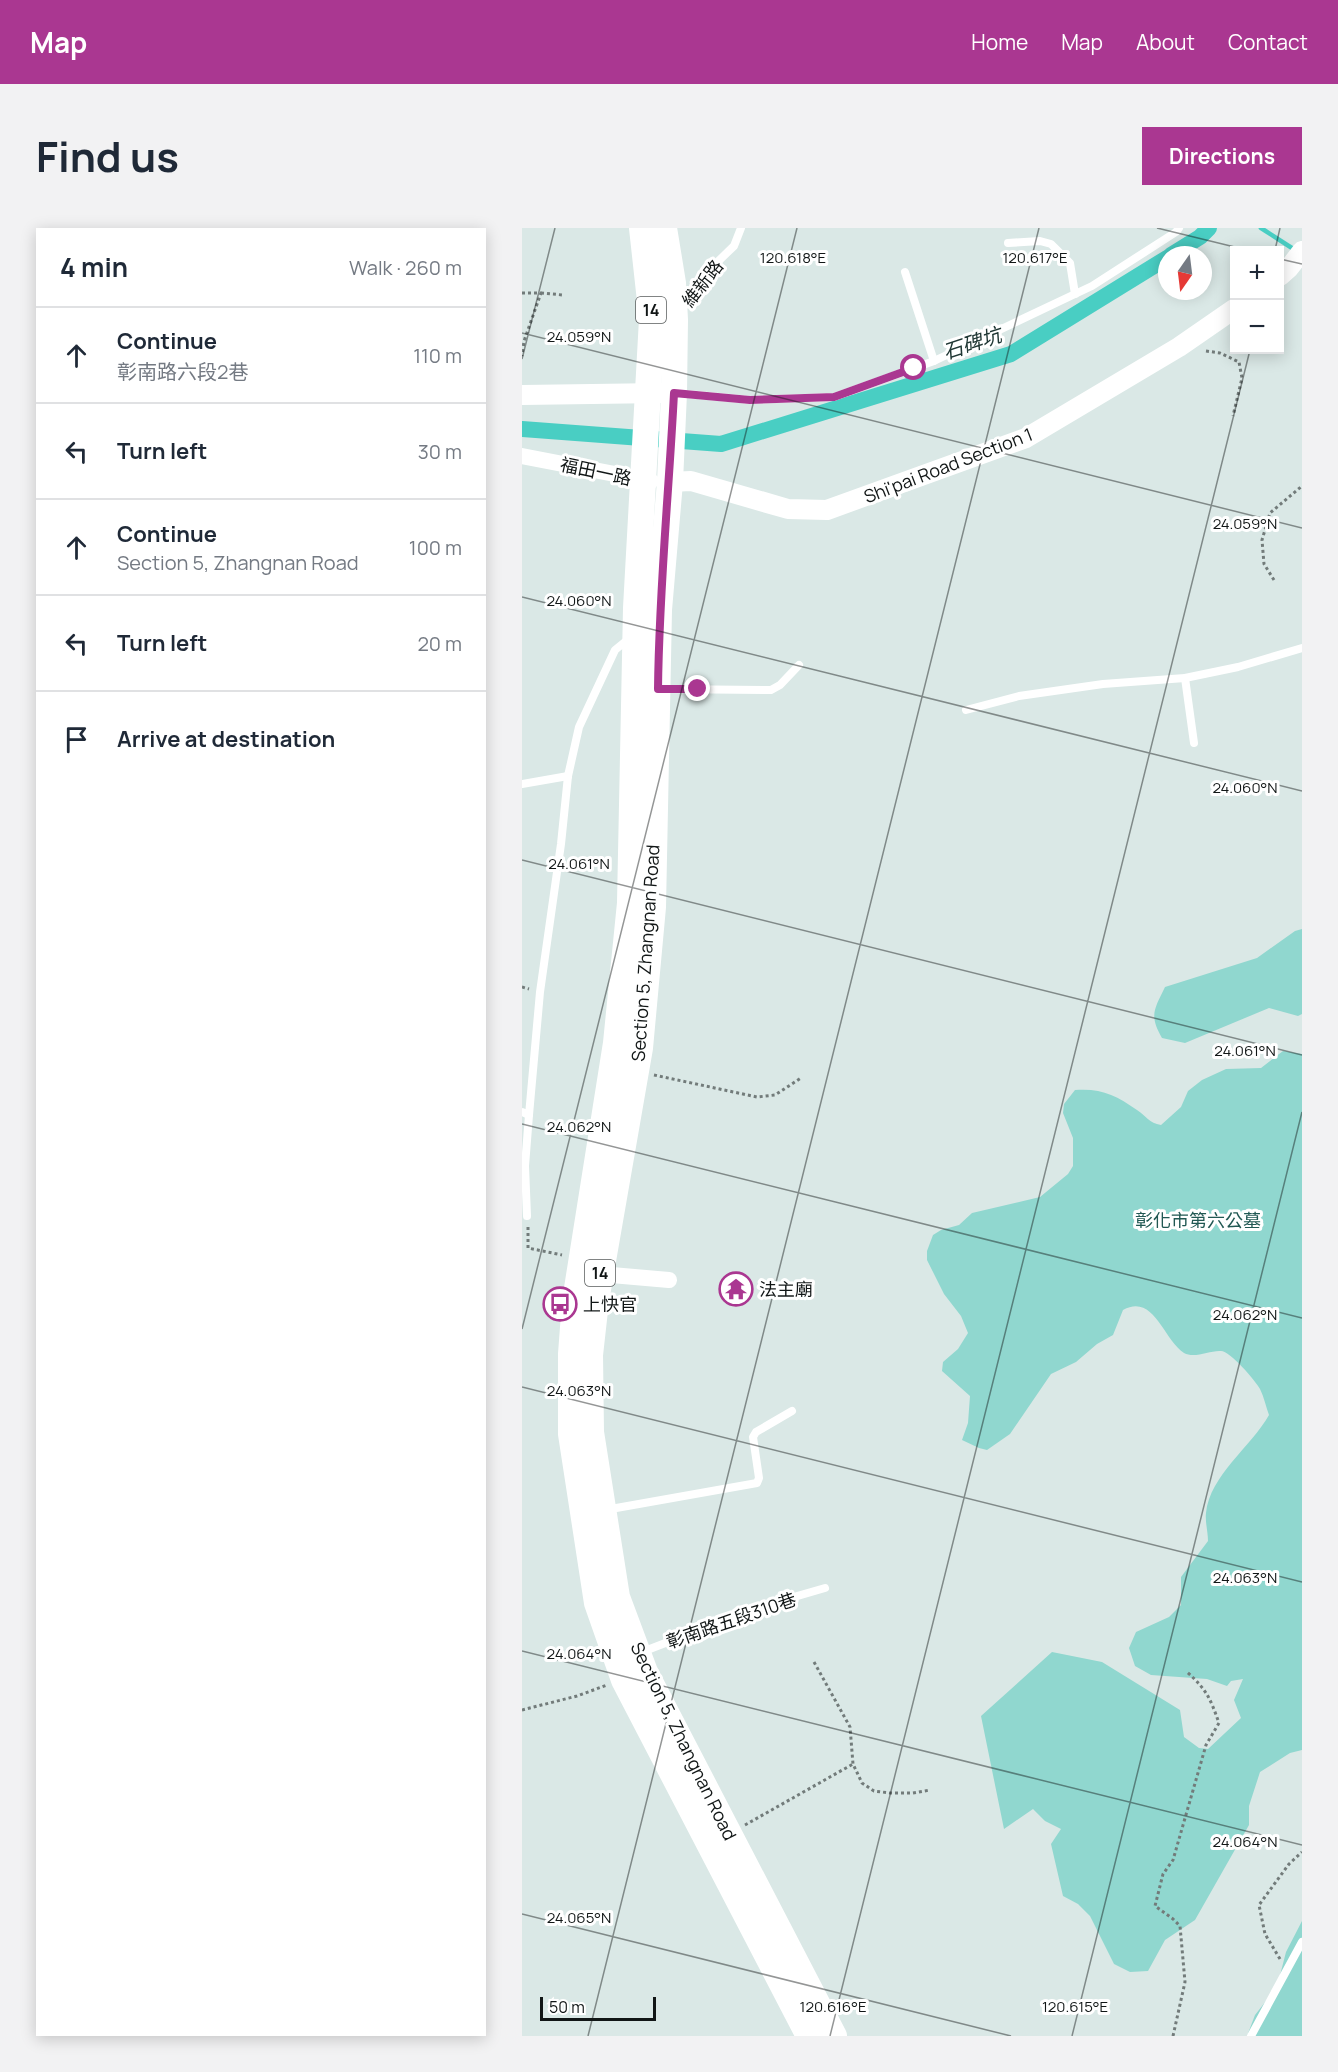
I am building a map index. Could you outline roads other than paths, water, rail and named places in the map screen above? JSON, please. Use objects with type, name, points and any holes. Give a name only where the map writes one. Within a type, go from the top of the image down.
[{"type":"main road","name":"14","points":[[642,228],[664,319]]},
{"type":"main road","name":"14","points":[[664,228],[673,283],[664,319],[661,393],[670,471]]},
{"type":"main road","name":"14","points":[[645,470],[661,393]]},
{"type":"main road","name":"Section 5, Zhangnan Road","points":[[645,470],[636,633],[630,903],[590,1266],[591,1432],[617,1597],[645,1672],[834,2036]]},
{"type":"main road","name":"Section 5, Zhangnan Road","points":[[670,471],[659,609],[652,907],[640,1048],[571,1354],[571,1434],[597,1603],[624,1680],[810,2036]]},
{"type":"street","points":[[1288,272],[1302,251]]},
{"type":"street","name":"Shi'pai Road Section 1","points":[[670,471],[691,481],[788,509],[827,510],[1026,438],[1179,347],[1230,312]]},
{"type":"street","points":[[522,395],[661,393]]},
{"type":"street","name":"福田一路","points":[[522,456],[670,471]]},
{"type":"street","points":[[590,1266],[669,1280]]},
{"type":"lane","name":"維新路","points":[[664,319],[734,246],[741,228]]},
{"type":"lane","points":[[661,393],[750,400],[834,397],[934,361],[1092,286],[1179,228]]},
{"type":"lane","points":[[1008,243],[1040,241],[1052,244],[1070,264],[1075,294]]},
{"type":"lane","points":[[905,272],[934,361]]},
{"type":"lane","points":[[528,1216],[525,1113],[568,776],[579,727],[615,650],[636,633]]},
{"type":"lane","points":[[966,710],[1019,696],[1104,684],[1185,678],[1238,667],[1302,648]]},
{"type":"lane","points":[[658,689],[771,690],[780,685],[799,665]]},
{"type":"lane","points":[[1185,678],[1194,743]]},
{"type":"lane","points":[[522,784],[568,776]]},
{"type":"lane","points":[[603,1510],[757,1483],[759,1478],[753,1437],[756,1432],[792,1411]]},
{"type":"lane","name":"彰南路五段310巷","points":[[638,1653],[756,1608],[825,1588]]},
{"type":"lane","points":[[1251,2036],[1302,1942]]},
{"type":"waterway","name":"石碑坑","points":[[1186,246],[1209,228]]},
{"type":"waterway","points":[[1261,228],[1295,250]]},
{"type":"waterway","name":"石碑坑","points":[[522,429],[721,444],[1011,354],[1158,264]]},
{"type":"place","name":"法主廟","points":[[736,1289]]},
{"type":"place","name":"上快官","points":[[560,1304]]},
{"type":"park label","name":"彰化市第六公墓","points":[[1198,1220]]}]
